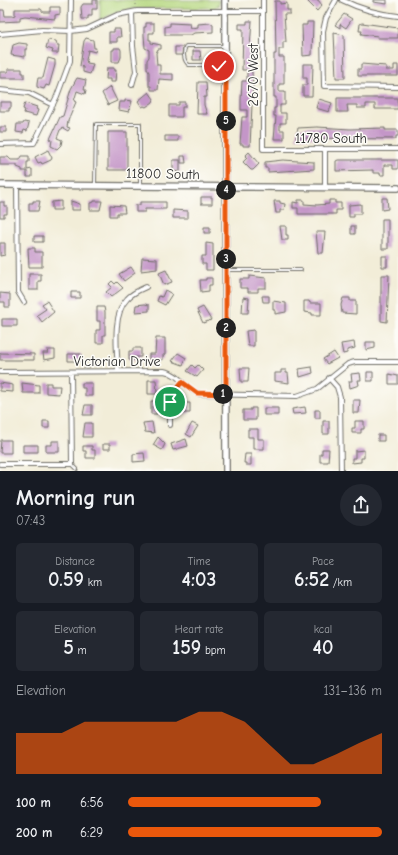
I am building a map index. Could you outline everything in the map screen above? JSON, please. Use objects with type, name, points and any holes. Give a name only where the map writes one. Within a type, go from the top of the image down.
[{"type":"main road","points":[[225,0],[226,471]]},
{"type":"main road","name":"11800 South","points":[[0,185],[398,188]]},
{"type":"street","points":[[0,144],[34,143],[53,105],[70,61],[71,0]]},
{"type":"street","name":"2670 West","points":[[263,0],[263,149]]},
{"type":"street","points":[[336,0],[326,18],[323,31],[324,86],[398,86]]},
{"type":"street","points":[[342,0],[356,7],[378,14],[398,16]]},
{"type":"street","points":[[0,34],[42,30],[71,31],[87,29],[117,15],[132,12],[263,11]]},
{"type":"street","points":[[132,12],[133,46],[136,71],[132,85]]},
{"type":"street","points":[[0,90],[29,93],[53,105]]},
{"type":"street","name":"11780 South","points":[[263,149],[398,149]]},
{"type":"street","points":[[325,149],[325,188]]},
{"type":"street","points":[[17,185],[18,292],[24,302]]},
{"type":"street","points":[[118,371],[118,316],[124,303],[130,296],[146,287]]},
{"type":"street","name":"Victorian Drive","points":[[0,372],[166,372],[172,373],[197,393],[297,396],[317,388],[342,368],[355,362],[398,362]]},
{"type":"street","points":[[0,464],[72,464],[72,372]]},
{"type":"street","points":[[329,378],[337,387],[340,397],[341,471]]},
{"type":"street","points":[[170,425],[170,399],[182,382]]},
{"type":"lane","points":[[225,46],[186,46],[184,55],[185,61],[189,65],[226,66]]},
{"type":"lane","points":[[95,186],[96,124],[140,124],[140,186]]},
{"type":"lane","points":[[226,270],[301,270]]},
{"type":"lane","points":[[72,464],[77,469]]},
{"type":"path","points":[[136,0],[136,8]]},
{"type":"green space","points":[[100,0],[219,0],[218,6],[214,8],[131,9],[117,12],[100,20]]},
{"type":"building","points":[[93,0],[97,0],[97,9],[92,9],[92,16],[88,16],[88,19],[82,19],[81,7],[83,4],[93,4]]},
{"type":"building","points":[[310,0],[318,0],[322,5],[317,11],[308,2]]},
{"type":"building","points":[[373,0],[387,0],[387,4],[373,2]]},
{"type":"building","points":[[275,1],[280,1],[280,4],[287,3],[287,10],[290,10],[290,14],[284,14],[286,42],[283,42],[283,49],[279,49],[279,57],[284,57],[284,84],[279,84],[279,92],[285,92],[285,105],[280,105],[280,113],[286,113],[286,123],[280,123],[280,130],[284,130],[284,139],[274,139],[276,116],[274,116],[274,108],[276,108],[276,97],[274,97],[274,54],[276,54]]},
{"type":"building","points":[[50,7],[60,7],[60,14],[55,15],[55,19],[25,16],[20,17],[20,21],[0,22],[0,10],[4,10],[5,16],[12,16],[15,15],[15,9],[41,9],[43,12],[50,12]]},
{"type":"building","points":[[344,14],[352,19],[346,28],[340,24],[340,28],[335,25]]},
{"type":"building","points":[[247,21],[252,21],[250,47],[252,47],[251,61],[253,85],[250,146],[243,146],[243,144],[240,144],[242,117],[247,117],[247,110],[241,110],[242,81],[247,81],[247,70],[242,70],[243,29],[239,29],[239,24],[247,24]]},
{"type":"building","points":[[307,22],[313,22],[312,55],[303,56],[302,25],[307,25]]},
{"type":"building","points":[[146,23],[154,23],[154,33],[149,33],[149,40],[151,40],[151,43],[161,45],[161,49],[158,49],[156,53],[157,65],[160,65],[160,74],[173,74],[173,80],[159,79],[158,90],[151,90],[151,86],[149,86],[147,60],[149,57],[149,50],[145,48],[144,35],[144,27],[146,27]]},
{"type":"building","points":[[170,23],[190,24],[191,28],[198,27],[198,24],[210,23],[213,25],[213,32],[194,33],[191,35],[165,35],[165,27],[170,26]]},
{"type":"building","points":[[362,23],[398,28],[398,38],[377,38],[378,36],[361,34],[362,31],[359,31],[360,24]]},
{"type":"building","points":[[114,29],[120,29],[121,37],[117,37],[117,42],[109,42],[109,32],[114,32]]},
{"type":"building","points":[[334,33],[344,35],[345,78],[336,78]]},
{"type":"building","points":[[86,38],[93,40],[94,48],[96,48],[95,52],[88,50],[86,60],[87,63],[93,64],[90,74],[83,72],[83,67],[80,66],[84,41]]},
{"type":"building","points":[[48,40],[56,41],[57,45],[59,45],[58,53],[52,53],[53,50],[46,48]]},
{"type":"building","points":[[19,43],[27,44],[27,49],[25,49],[25,57],[11,55],[13,45]]},
{"type":"building","points":[[175,47],[183,47],[182,55],[175,55]]},
{"type":"building","points":[[114,48],[120,48],[121,50],[119,62],[112,62],[112,50],[114,50]]},
{"type":"building","points":[[193,51],[200,51],[201,60],[193,60]]},
{"type":"building","points":[[48,58],[55,60],[55,65],[49,86],[46,85],[44,89],[37,87],[37,84],[38,78],[43,78]]},
{"type":"building","points":[[303,64],[313,64],[312,96],[303,96],[303,85],[307,85],[307,78],[303,78]]},
{"type":"building","points":[[361,64],[386,66],[386,70],[394,70],[394,65],[398,65],[398,76],[358,76],[358,69],[361,69]]},
{"type":"building","points":[[107,68],[114,68],[114,70],[116,70],[115,82],[110,82],[110,79],[106,79]]},
{"type":"building","points":[[8,69],[22,69],[24,78],[0,78],[0,72],[8,72]]},
{"type":"building","points":[[77,78],[86,80],[84,90],[86,90],[85,94],[77,91],[74,101],[76,102],[68,121],[67,127],[70,128],[68,131],[63,128],[60,130],[57,138],[62,140],[61,145],[57,149],[51,146],[52,140],[50,139],[60,117],[63,116],[71,89]]},
{"type":"building","points":[[198,82],[206,82],[207,97],[204,97],[204,105],[207,114],[197,114]]},
{"type":"building","points":[[110,87],[117,101],[108,105],[102,93]]},
{"type":"building","points":[[149,92],[154,99],[153,102],[146,107],[142,107],[138,101]]},
{"type":"building","points":[[337,98],[397,98],[398,109],[375,109],[375,104],[366,104],[366,108],[357,108],[357,105],[347,105],[348,112],[337,112]]},
{"type":"building","points":[[319,99],[332,103],[329,112],[316,108]]},
{"type":"building","points":[[125,100],[132,101],[129,112],[119,110],[120,102],[125,102]]},
{"type":"building","points":[[0,102],[11,102],[11,108],[9,108],[9,111],[0,111]]},
{"type":"building","points":[[179,102],[185,102],[185,107],[182,107],[182,117],[169,117],[169,105],[179,105]]},
{"type":"building","points":[[25,103],[37,107],[36,109],[38,110],[36,116],[24,113],[25,110],[23,109]]},
{"type":"building","points":[[24,122],[29,123],[27,131],[24,130],[23,133],[16,132],[17,124],[23,124]]},
{"type":"building","points":[[0,127],[6,127],[6,132],[0,132]]},
{"type":"building","points":[[317,127],[350,129],[385,128],[385,130],[398,130],[398,136],[396,136],[396,139],[296,138],[298,128]]},
{"type":"building","points":[[108,132],[127,132],[127,170],[108,170]]},
{"type":"building","points":[[165,136],[178,136],[178,141],[165,141]]},
{"type":"building","points":[[48,150],[52,158],[51,160],[42,164],[41,162],[38,163],[35,157]]},
{"type":"building","points":[[249,152],[259,164],[253,170],[251,170],[243,162],[247,158],[245,156]]},
{"type":"building","points":[[22,156],[29,156],[27,170],[32,169],[32,177],[27,177],[27,171],[22,171],[22,169],[17,167],[17,165],[0,165],[0,157],[8,157],[11,160],[20,160]]},
{"type":"building","points":[[181,156],[185,156],[186,163],[181,163]]},
{"type":"building","points":[[173,160],[180,160],[180,172],[173,171]]},
{"type":"building","points":[[283,160],[314,162],[314,169],[268,172],[268,168],[265,168],[265,162]]},
{"type":"building","points":[[398,160],[398,169],[393,169],[393,165],[384,165],[384,175],[380,175],[380,173],[373,173],[373,170],[336,171],[336,161]]},
{"type":"building","points":[[201,197],[212,197],[212,204],[201,204]]},
{"type":"building","points":[[382,198],[387,198],[388,209],[382,210]]},
{"type":"building","points":[[298,200],[304,200],[304,204],[317,205],[329,204],[329,200],[335,200],[335,203],[341,203],[341,210],[336,210],[336,214],[298,214],[298,208],[293,208],[293,202],[298,203]]},
{"type":"building","points":[[33,201],[40,201],[38,211],[29,211],[29,203],[33,203]]},
{"type":"building","points":[[61,201],[61,210],[52,210],[52,202]]},
{"type":"building","points":[[71,201],[80,204],[80,210],[71,210]]},
{"type":"building","points":[[94,201],[102,201],[100,210],[90,210],[90,203]]},
{"type":"building","points":[[274,201],[280,201],[280,203],[285,204],[284,210],[280,210],[280,213],[276,213]]},
{"type":"building","points":[[0,202],[4,202],[4,206],[7,206],[7,214],[4,214],[4,217],[0,217]]},
{"type":"building","points":[[140,202],[166,202],[166,209],[145,209],[145,212],[136,212],[136,205],[140,205]]},
{"type":"building","points":[[361,204],[361,214],[354,214],[354,217],[349,217],[349,205]]},
{"type":"building","points":[[110,205],[124,206],[125,213],[117,213],[117,216],[110,216]]},
{"type":"building","points":[[173,210],[188,211],[188,218],[173,218]]},
{"type":"building","points":[[382,219],[388,219],[388,249],[382,249]]},
{"type":"building","points":[[280,226],[286,226],[286,235],[288,235],[288,240],[282,240]]},
{"type":"building","points":[[351,226],[355,226],[355,234],[351,234]]},
{"type":"building","points":[[204,227],[210,227],[210,233],[204,233]]},
{"type":"building","points":[[316,232],[325,232],[323,253],[318,253]]},
{"type":"building","points":[[34,236],[43,236],[43,242],[34,242]]},
{"type":"building","points":[[0,243],[5,243],[5,255],[0,256]]},
{"type":"building","points":[[206,243],[213,244],[213,270],[206,270],[206,264],[202,264],[202,256],[206,256]]},
{"type":"building","points":[[28,248],[35,248],[35,252],[42,252],[42,267],[29,267]]},
{"type":"building","points":[[382,256],[387,256],[387,267],[382,267]]},
{"type":"building","points":[[142,258],[157,259],[157,269],[141,271]]},
{"type":"building","points":[[131,267],[135,273],[124,281],[119,274]]},
{"type":"building","points":[[166,270],[172,282],[164,285],[159,273]]},
{"type":"building","points":[[29,274],[41,274],[41,281],[38,281],[38,290],[29,290]]},
{"type":"building","points":[[381,275],[389,275],[387,322],[381,321]]},
{"type":"building","points":[[249,276],[266,278],[266,288],[258,288],[258,292],[248,292],[248,288],[240,288],[240,279],[249,279]]},
{"type":"building","points":[[206,278],[212,278],[212,285],[209,285],[209,291],[201,292],[200,280],[206,280]]},
{"type":"building","points":[[112,281],[115,284],[117,282],[123,288],[111,297],[106,292],[112,287],[109,284]]},
{"type":"building","points":[[165,290],[172,294],[165,305],[157,301],[159,296],[162,297]]},
{"type":"building","points":[[71,292],[80,292],[80,298],[71,298]]},
{"type":"building","points":[[0,293],[10,294],[10,307],[5,307],[5,302],[0,302]]},
{"type":"building","points":[[262,296],[269,296],[269,302],[263,302]]},
{"type":"building","points":[[243,297],[249,298],[248,313],[242,313]]},
{"type":"building","points":[[343,298],[350,298],[350,301],[356,301],[356,314],[342,313],[341,305]]},
{"type":"building","points":[[47,301],[54,312],[42,322],[37,315],[46,309],[42,304]]},
{"type":"building","points":[[273,301],[286,303],[286,312],[275,314],[275,310],[273,310]]},
{"type":"building","points":[[304,301],[309,301],[310,303],[321,303],[321,315],[312,315],[312,313],[304,312]]},
{"type":"building","points":[[136,305],[149,305],[149,311],[135,312]]},
{"type":"building","points":[[97,307],[104,307],[105,312],[105,335],[103,335],[103,343],[96,343],[96,330],[100,330],[100,321],[97,321]]},
{"type":"building","points":[[203,307],[211,320],[203,323],[197,310]]},
{"type":"building","points":[[2,319],[17,319],[17,326],[2,326]]},
{"type":"building","points":[[254,330],[254,346],[248,346],[246,331]]},
{"type":"building","points":[[156,338],[165,338],[165,355],[163,355],[163,360],[149,360],[149,354],[155,354]]},
{"type":"building","points":[[354,342],[355,348],[347,350],[347,353],[343,354],[341,344]]},
{"type":"building","points":[[366,342],[375,342],[375,348],[366,350]]},
{"type":"building","points":[[133,348],[141,348],[141,357],[134,357],[134,360],[129,360],[129,351],[133,351]]},
{"type":"building","points":[[47,350],[55,350],[55,358],[44,360],[43,353],[48,353]]},
{"type":"building","points":[[334,352],[338,358],[327,364],[323,359]]},
{"type":"building","points":[[0,353],[34,354],[34,360],[0,360]]},
{"type":"building","points":[[178,353],[186,358],[183,365],[172,361]]},
{"type":"building","points":[[68,354],[81,354],[81,361],[68,361]]},
{"type":"building","points":[[192,365],[195,368],[198,365],[203,370],[197,377],[187,371]]},
{"type":"building","points":[[312,367],[313,373],[300,377],[299,369]]},
{"type":"building","points":[[240,368],[249,368],[248,382],[241,382]]},
{"type":"building","points":[[281,370],[286,370],[286,373],[288,373],[289,383],[275,381],[275,373],[281,373]]},
{"type":"building","points":[[367,372],[373,372],[373,381],[367,381]]},
{"type":"building","points":[[360,373],[361,380],[358,380],[359,385],[350,388],[349,381],[352,381],[351,374]]},
{"type":"building","points":[[389,374],[398,376],[398,384],[389,384]]},
{"type":"building","points":[[148,380],[156,380],[157,394],[148,394]]},
{"type":"building","points":[[0,383],[13,385],[13,392],[0,391]]},
{"type":"building","points":[[22,383],[39,385],[39,393],[23,393]]},
{"type":"building","points":[[46,383],[51,383],[51,386],[60,386],[59,394],[46,393]]},
{"type":"building","points":[[82,383],[92,383],[92,396],[85,396],[85,388],[82,388]]},
{"type":"building","points":[[353,400],[360,400],[359,413],[353,413]]},
{"type":"building","points":[[151,401],[157,401],[157,414],[151,414]]},
{"type":"building","points":[[182,403],[190,403],[190,413],[181,413]]},
{"type":"building","points":[[85,405],[92,405],[92,415],[83,415]]},
{"type":"building","points":[[305,407],[306,413],[293,414],[292,409]]},
{"type":"building","points":[[251,408],[256,408],[256,420],[243,420],[243,410],[251,410]]},
{"type":"building","points":[[264,408],[278,408],[278,415],[264,415]]},
{"type":"building","points":[[315,410],[320,410],[320,418],[315,418]]},
{"type":"building","points":[[43,421],[49,421],[49,428],[43,428]]},
{"type":"building","points":[[323,421],[329,421],[329,434],[323,434]]},
{"type":"building","points":[[355,421],[364,421],[364,429],[361,429],[361,433],[352,433],[352,428],[355,428]]},
{"type":"building","points":[[152,422],[154,433],[145,432],[143,423]]},
{"type":"building","points":[[85,423],[92,423],[92,437],[83,437]]},
{"type":"building","points":[[192,423],[198,426],[191,437],[186,434]]},
{"type":"building","points":[[248,429],[258,429],[258,439],[264,439],[264,449],[253,449],[253,437],[248,437]]},
{"type":"building","points":[[378,435],[384,435],[384,441],[378,441]]},
{"type":"building","points":[[158,437],[165,444],[162,450],[153,445]]},
{"type":"building","points":[[186,439],[188,446],[173,450],[171,444]]},
{"type":"building","points":[[1,440],[11,440],[11,453],[0,453]]},
{"type":"building","points":[[52,441],[59,441],[59,452],[46,452],[46,445],[52,445]]},
{"type":"building","points":[[103,444],[110,444],[110,449],[103,449]]},
{"type":"building","points":[[23,445],[38,445],[38,452],[23,452]]},
{"type":"building","points":[[83,446],[92,446],[92,450],[95,450],[95,458],[86,458],[86,451],[83,451]]},
{"type":"building","points":[[322,449],[329,449],[328,462],[320,462],[320,454],[322,454]]},
{"type":"building","points":[[364,450],[364,458],[361,458],[361,462],[352,463],[352,458],[355,458],[355,451]]},
{"type":"building","points":[[144,453],[145,461],[133,462],[133,454]]},
{"type":"building","points":[[245,454],[251,454],[251,465],[246,465],[246,463],[244,463]]},
{"type":"route","points":[[170,402],[172,394],[182,382],[197,393],[226,394],[226,66],[219,66]]}]
